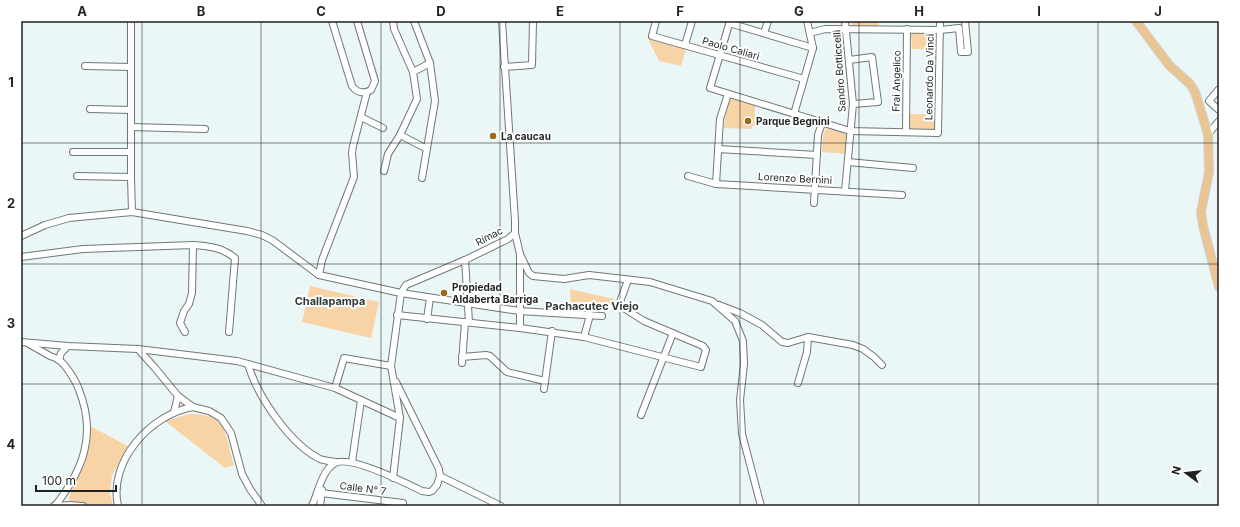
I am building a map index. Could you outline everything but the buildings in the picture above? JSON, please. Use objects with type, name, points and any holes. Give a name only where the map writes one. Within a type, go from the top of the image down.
[{"type":"main road","points":[[1136,21],[1169,65],[1190,84],[1195,92],[1208,134],[1209,172],[1201,212],[1202,226],[1219,287]]},
{"type":"street","points":[[131,21],[132,212]]},
{"type":"street","points":[[332,21],[352,86],[358,92],[367,92],[371,90],[375,81],[357,21]]},
{"type":"street","points":[[384,170],[388,154],[400,135],[418,99],[413,72],[394,29],[393,21]]},
{"type":"street","points":[[414,21],[430,63],[435,101],[422,178]]},
{"type":"street","name":"Rímac","points":[[401,293],[406,286],[465,260],[508,239],[515,233],[516,221],[504,67],[502,21]]},
{"type":"street","points":[[504,67],[532,65],[534,21]]},
{"type":"street","name":"Paolo Caliari","points":[[656,21],[652,36],[804,79]]},
{"type":"street","points":[[685,45],[692,21]]},
{"type":"street","points":[[764,33],[768,21]]},
{"type":"street","points":[[794,114],[813,48],[807,21]]},
{"type":"street","name":"Sandro Botticcelli","points":[[845,21],[853,104],[845,191]]},
{"type":"street","name":"Leonardo Da Vinci","points":[[906,132],[938,133],[940,21]]},
{"type":"street","points":[[810,32],[825,29],[940,30],[959,28],[961,52],[968,52],[965,21]]},
{"type":"street","points":[[813,48],[730,22],[710,88],[850,131],[906,132]]},
{"type":"street","name":"Frai Angelico","points":[[906,132],[907,29]]},
{"type":"street","points":[[849,60],[872,57],[878,102],[853,104]]},
{"type":"street","points":[[413,72],[430,63]]},
{"type":"street","points":[[85,66],[131,66]]},
{"type":"street","points":[[1219,89],[1209,101],[1219,110]]},
{"type":"street","points":[[319,275],[322,260],[354,176],[352,153],[367,92]]},
{"type":"street","points":[[716,184],[720,119],[728,94]]},
{"type":"street","points":[[90,109],[131,110]]},
{"type":"street","points":[[361,117],[383,128]]},
{"type":"street","points":[[1208,134],[1219,121]]},
{"type":"street","points":[[814,203],[818,134],[822,123]]},
{"type":"street","points":[[131,127],[205,129]]},
{"type":"street","points":[[400,135],[427,149]]},
{"type":"street","points":[[718,149],[817,155]]},
{"type":"street","points":[[73,152],[131,152]]},
{"type":"street","points":[[848,162],[913,168]]},
{"type":"street","points":[[77,176],[131,177]]},
{"type":"street","name":"Lorenzo Bernini","points":[[688,176],[716,184],[902,195]]},
{"type":"street","points":[[21,236],[45,225],[69,218],[132,212],[248,231],[262,235],[272,240],[319,275],[401,293],[469,304],[520,311],[602,316]]},
{"type":"street","points":[[515,233],[520,254],[529,273],[533,276],[564,279],[588,275],[650,282],[712,301],[740,313],[762,325],[782,342],[788,343],[808,338],[834,341],[863,349],[882,365]]},
{"type":"street","points":[[185,332],[180,323],[184,311],[189,304],[192,293],[193,245]]},
{"type":"street","points":[[21,257],[83,249],[193,245],[210,246],[227,252],[236,258],[229,332]]},
{"type":"street","points":[[520,254],[520,328]]},
{"type":"street","points":[[465,260],[469,304],[462,360],[486,355],[490,356],[507,372],[545,381]]},
{"type":"street","points":[[397,316],[552,331],[584,337],[701,367],[706,350],[703,346],[644,321],[622,307],[620,302],[628,280]]},
{"type":"street","points":[[393,478],[400,418],[391,366],[401,293]]},
{"type":"street","points":[[427,319],[430,298]]},
{"type":"street","points":[[714,303],[735,321],[743,341],[744,364],[740,400],[742,434],[760,506]]},
{"type":"street","points":[[584,337],[590,315]]},
{"type":"street","points":[[544,389],[552,331]]},
{"type":"street","points":[[641,415],[673,333]]},
{"type":"street","points":[[798,383],[806,354],[808,338]]},
{"type":"street","points":[[23,342],[68,346],[138,349],[237,361],[335,388],[400,418]]},
{"type":"street","points":[[23,342],[59,360],[72,376],[83,399],[87,424],[86,449],[71,484],[54,506]]},
{"type":"street","points":[[59,360],[61,353],[68,346]]},
{"type":"street","points":[[138,349],[178,396],[193,407],[209,411],[221,418],[231,433],[242,474],[250,490],[262,506]]},
{"type":"street","points":[[335,388],[344,358],[391,366]]},
{"type":"street","points":[[248,364],[253,377],[272,412],[296,441],[321,459],[336,462],[352,462],[366,466],[422,491],[429,492],[432,491],[437,485],[440,476],[439,469],[392,375]]},
{"type":"street","points":[[174,412],[178,396]]},
{"type":"street","points":[[352,462],[361,400]]},
{"type":"street","points":[[118,506],[117,487],[121,469],[128,454],[137,442],[152,426],[164,417],[174,412],[193,407]]},
{"type":"street","points":[[312,506],[328,469],[336,462]]},
{"type":"street","points":[[440,476],[501,506]]},
{"type":"street","points":[[320,506],[323,479]]},
{"type":"street","name":"Calle N° 7","points":[[321,493],[402,505]]},
{"type":"street","points":[[63,495],[69,505]]},
{"type":"street","points":[[54,506],[83,506]]},
{"type":"shaded area","points":[[851,21],[878,21],[879,26],[852,26]]},
{"type":"shaded area","points":[[911,32],[937,32],[937,49],[912,49]]},
{"type":"shaded area","points":[[648,36],[686,49],[681,66],[659,61]]},
{"type":"shaded area","points":[[730,98],[755,105],[755,126],[752,126],[751,129],[724,128]]},
{"type":"shaded area","points":[[910,114],[935,114],[935,131],[909,130]]},
{"type":"shaded area","points":[[826,128],[848,134],[847,154],[822,152],[823,136]]},
{"type":"shaded area","points":[[310,286],[379,302],[371,338],[302,322]]},
{"type":"shaded area","points":[[570,289],[614,299],[614,305],[606,302],[602,310],[571,306]]},
{"type":"shaded area","points":[[189,414],[212,417],[219,422],[226,436],[234,465],[225,468],[165,421]]},
{"type":"shaded area","points":[[90,426],[128,446],[112,475],[110,493],[113,506],[83,505],[72,502],[68,499],[86,458]]},
{"type":"place","name":"Parque Begnini","points":[[748,121]]},
{"type":"place","name":"La caucau","points":[[493,136]]},
{"type":"place","name":"Propiedad Aldaberta Barriga","points":[[444,293]]},
{"type":"district","name":"Challapampa","points":[[330,301]]},
{"type":"district","name":"Pachacutec Viejo","points":[[592,306]]}]
